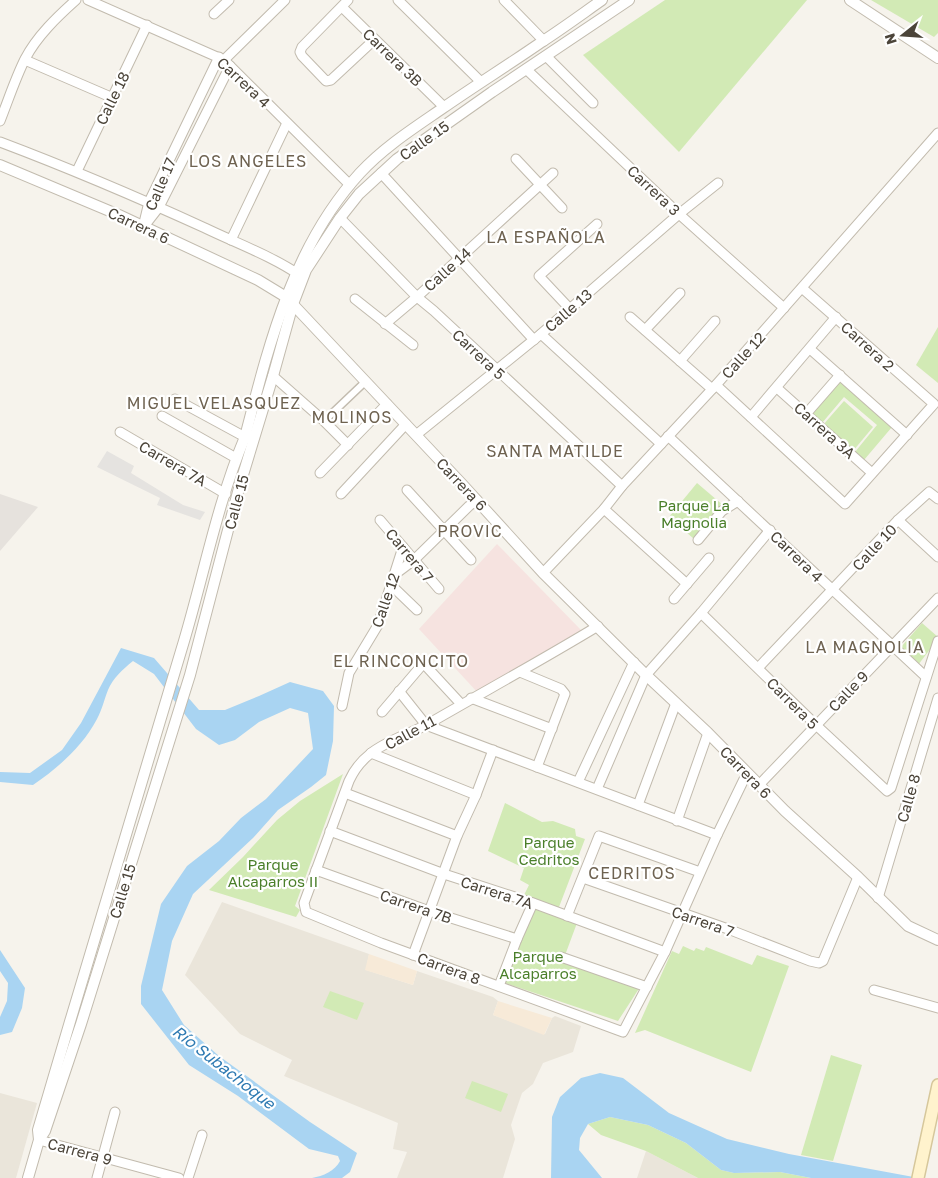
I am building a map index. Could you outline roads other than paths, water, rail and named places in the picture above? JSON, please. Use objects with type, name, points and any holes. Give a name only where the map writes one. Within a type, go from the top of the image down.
[{"type":"main road","points":[[919,1173],[938,1085]]},
{"type":"street","points":[[0,121],[25,60],[35,44],[59,16],[76,0]]},
{"type":"street","name":"Carrera 4","points":[[88,0],[225,61],[350,185]]},
{"type":"street","points":[[214,14],[229,0]]},
{"type":"street","name":"Calle 17","points":[[143,227],[149,202],[225,61],[284,0]]},
{"type":"street","points":[[398,0],[480,81]]},
{"type":"street","points":[[504,0],[544,41]]},
{"type":"street","name":"Calle 15","points":[[299,275],[359,194],[397,159],[629,0]]},
{"type":"street","points":[[850,0],[938,58]]},
{"type":"street","points":[[600,1],[609,14]]},
{"type":"street","name":"Calle 15","points":[[28,1178],[38,1140],[38,1130],[131,814],[182,650],[236,458],[245,437],[289,300],[327,216],[359,174],[387,147],[480,81],[544,41],[600,1]]},
{"type":"street","points":[[345,3],[302,47],[300,52],[302,56],[322,77],[330,80],[374,40]]},
{"type":"street","name":"Carrera 3B","points":[[345,3],[374,40],[444,107]]},
{"type":"street","name":"Calle 18","points":[[77,171],[147,25]]},
{"type":"street","points":[[546,56],[593,103]]},
{"type":"street","points":[[25,60],[113,98]]},
{"type":"street","name":"Calle 17","points":[[143,227],[159,208],[225,61]]},
{"type":"street","name":"Carrera 3","points":[[526,69],[679,214],[784,308]]},
{"type":"street","points":[[231,240],[286,123]]},
{"type":"street","name":"Calle 12","points":[[543,573],[604,509],[622,486],[714,387],[938,133]]},
{"type":"street","name":"Carrera 6","points":[[0,142],[77,171],[149,202],[231,240],[299,275]]},
{"type":"street","points":[[516,159],[562,208]]},
{"type":"street","name":"Carrera 6","points":[[0,165],[119,215],[258,280],[289,300],[543,573],[646,675],[708,733],[785,811],[858,877],[908,926],[938,940]]},
{"type":"street","points":[[381,173],[458,259],[538,337],[661,444]]},
{"type":"street","name":"Calle 14","points":[[385,324],[553,173]]},
{"type":"street","name":"Calle 13","points":[[416,435],[538,337],[679,214],[718,183]]},
{"type":"street","name":"Carrera 5","points":[[340,218],[417,297],[622,486]]},
{"type":"street","points":[[570,308],[539,276],[597,224]]},
{"type":"street","name":"Carrera 2","points":[[802,288],[934,404],[907,435]]},
{"type":"street","points":[[645,330],[680,293]]},
{"type":"street","points":[[355,299],[413,345]]},
{"type":"street","name":"Calle 15","points":[[38,1140],[45,1131],[78,1033],[190,676],[239,488],[273,376],[289,300]]},
{"type":"street","points":[[630,317],[751,417],[845,504],[907,435],[810,349]]},
{"type":"street","points":[[751,417],[836,317]]},
{"type":"street","points":[[680,360],[715,321]]},
{"type":"street","points":[[273,376],[324,420],[348,445]]},
{"type":"street","points":[[806,414],[840,376]]},
{"type":"street","points":[[324,420],[366,382]]},
{"type":"street","name":"Carrera 3A","points":[[777,388],[872,473]]},
{"type":"street","points":[[176,399],[245,437]]},
{"type":"street","points":[[320,473],[387,404]]},
{"type":"street","points":[[162,416],[236,458]]},
{"type":"street","points":[[341,494],[406,424]]},
{"type":"street","name":"Carrera 7A","points":[[120,432],[226,494]]},
{"type":"street","name":"Carrera 4","points":[[668,436],[926,678]]},
{"type":"street","points":[[407,490],[471,560]]},
{"type":"street","name":"Calle 10","points":[[758,668],[833,591],[898,520],[929,492],[938,499]]},
{"type":"street","points":[[394,575],[414,560],[477,500]]},
{"type":"street","points":[[698,540],[722,511],[738,501]]},
{"type":"street","points":[[604,509],[687,584]]},
{"type":"street","name":"Carrera 7","points":[[380,520],[439,589]]},
{"type":"street","points":[[898,520],[938,557]]},
{"type":"street","points":[[597,789],[646,675],[701,613],[770,530]]},
{"type":"street","name":"Calle 12","points":[[342,706],[348,673],[378,625],[403,546]]},
{"type":"street","points":[[674,599],[709,558]]},
{"type":"street","points":[[390,585],[417,610]]},
{"type":"street","name":"Calle 9","points":[[759,785],[938,598]]},
{"type":"street","name":"Carrera 5","points":[[701,613],[887,791],[891,788],[926,678]]},
{"type":"street","name":"Calle 11","points":[[304,909],[304,903],[330,831],[354,772],[371,753],[426,725],[460,704],[544,659],[598,626]]},
{"type":"street","points":[[926,678],[938,641]]},
{"type":"street","points":[[182,650],[195,658]]},
{"type":"street","points":[[578,782],[634,662]]},
{"type":"street","points":[[382,712],[399,691],[425,665],[460,704]]},
{"type":"street","points":[[520,672],[563,691],[565,694],[537,767]]},
{"type":"street","points":[[399,691],[426,725],[677,821],[717,834]]},
{"type":"street","points":[[471,698],[552,729]]},
{"type":"street","name":"Calle 8","points":[[878,898],[938,698]]},
{"type":"street","points":[[638,805],[676,703]]},
{"type":"street","points":[[677,821],[708,733]]},
{"type":"street","points":[[413,955],[457,836],[476,795],[493,750]]},
{"type":"street","points":[[371,753],[476,795]]},
{"type":"street","points":[[561,957],[646,987],[665,952],[717,834],[747,773]]},
{"type":"street","points":[[345,794],[457,836]]},
{"type":"street","points":[[131,814],[144,820]]},
{"type":"street","name":"Carrera 7A","points":[[330,831],[444,874],[533,902],[665,952]]},
{"type":"street","points":[[567,916],[599,836],[700,872]]},
{"type":"street","name":"Carrera 7B","points":[[316,870],[429,911],[516,939]]},
{"type":"street","name":"Carrera 7","points":[[582,878],[819,963],[823,961],[858,877]]},
{"type":"street","points":[[499,986],[516,939],[533,902]]},
{"type":"street","name":"Carrera 8","points":[[304,909],[309,913],[413,955],[623,1032],[646,987]]},
{"type":"street","points":[[874,990],[938,1008]]},
{"type":"street","points":[[97,1178],[115,1112]]},
{"type":"street","points":[[188,1178],[202,1136]]},
{"type":"street","name":"Carrera 9","points":[[38,1140],[179,1178]]},
{"type":"water","name":"Río Subachoque","points":[[121,648],[154,658],[199,710],[225,710],[290,682],[323,691],[334,706],[333,741],[326,775],[278,810],[253,838],[193,894],[172,941],[162,990],[184,1025],[219,1056],[310,1122],[357,1153],[350,1172],[342,1178],[312,1178],[335,1168],[340,1161],[338,1156],[309,1149],[238,1096],[189,1065],[141,1004],[141,986],[161,904],[187,866],[219,841],[241,818],[266,799],[313,749],[308,713],[290,708],[259,722],[235,740],[219,745],[196,729],[154,674],[133,661],[112,682],[99,716],[91,729],[61,764],[33,785],[0,782],[0,772],[30,773],[62,750],[81,723]]},
{"type":"water","points":[[0,950],[25,988],[22,1008],[12,1032],[0,1035],[0,1017],[7,1001],[8,983],[0,971]]},
{"type":"water","points":[[600,1073],[623,1078],[669,1113],[727,1139],[789,1154],[919,1178],[811,1178],[780,1172],[734,1173],[721,1170],[686,1143],[648,1125],[610,1117],[588,1124],[580,1138],[579,1150],[602,1178],[551,1178],[552,1117],[560,1097],[581,1078]]},
{"type":"district","name":"LOS ANGELES","points":[[248,161]]},
{"type":"district","name":"LA ESPAÑOLA","points":[[546,237]]},
{"type":"district","name":"MIGUEL VELASQUEZ","points":[[214,403]]},
{"type":"district","name":"MOLINOS","points":[[352,417]]},
{"type":"district","name":"SANTA MATILDE","points":[[555,451]]},
{"type":"district","name":"PROVIC","points":[[470,531]]},
{"type":"district","name":"LA MAGNOLIA","points":[[865,647]]},
{"type":"district","name":"EL RINCONCITO","points":[[401,661]]},
{"type":"district","name":"CEDRITOS","points":[[632,873]]},
{"type":"park label","name":"Parque La Magnolia","points":[[694,514]]},
{"type":"park label","name":"Parque Cedritos","points":[[549,850]]},
{"type":"park label","name":"Parque Alcaparros II","points":[[273,872]]},
{"type":"park label","name":"Parque Alcaparros","points":[[538,964]]}]
